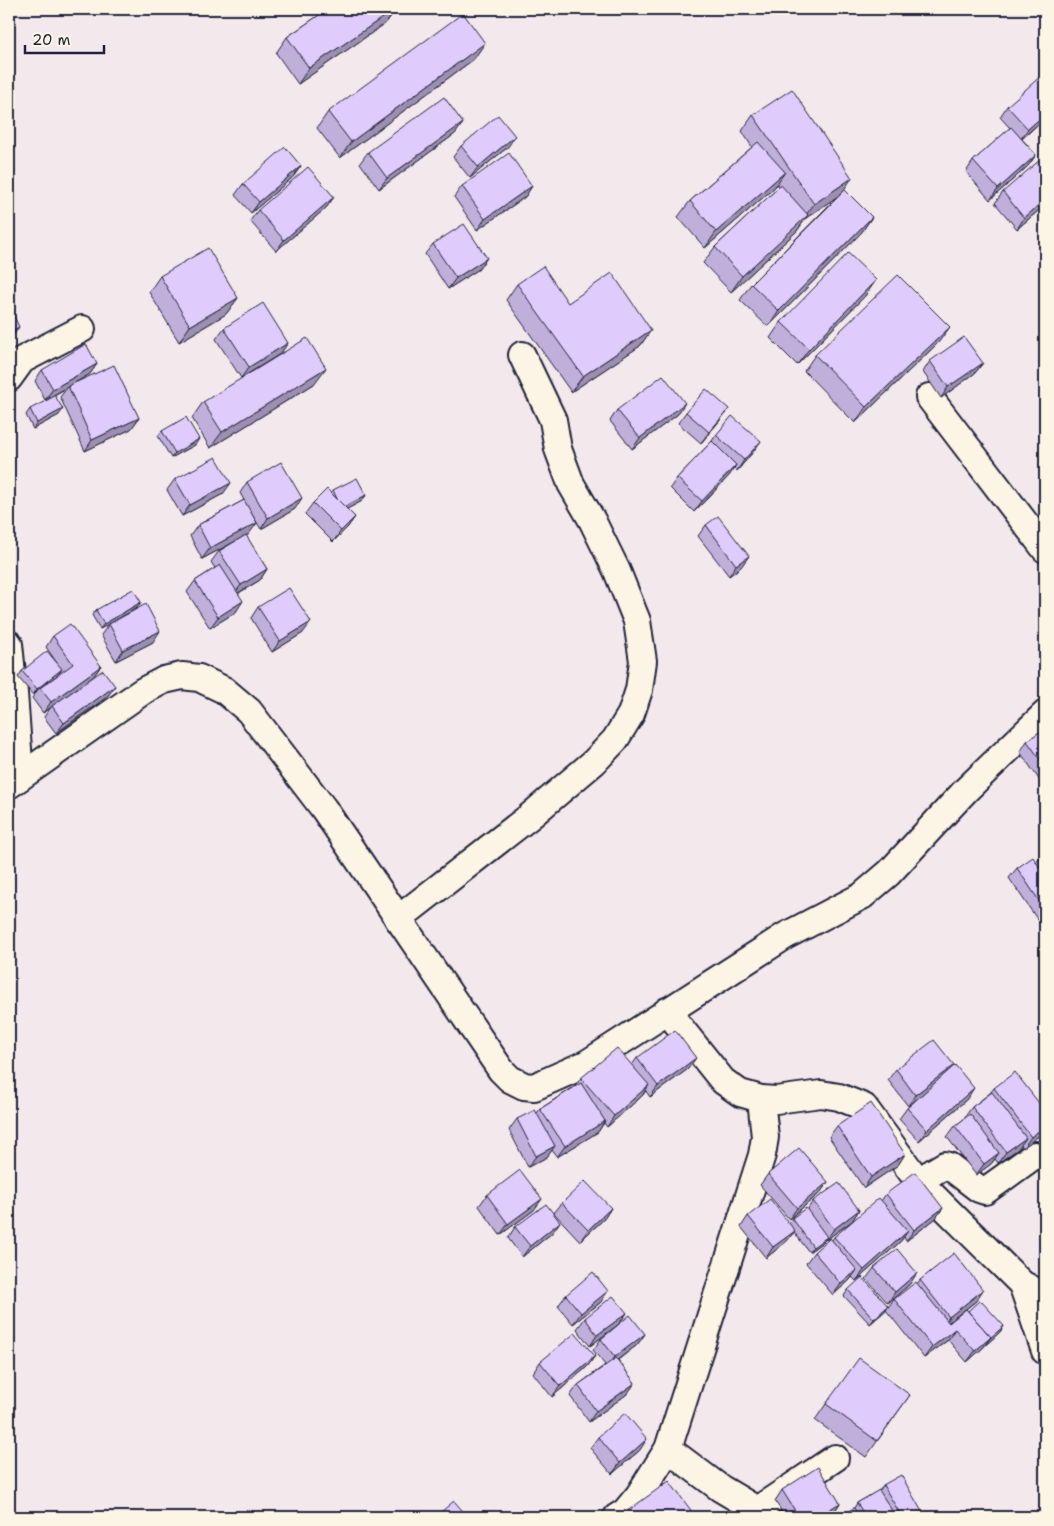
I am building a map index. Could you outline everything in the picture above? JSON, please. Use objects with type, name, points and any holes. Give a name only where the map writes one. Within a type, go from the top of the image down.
[{"type":"street","points":[[9,378],[22,360],[82,329]]},
{"type":"street","points":[[398,919],[529,817],[594,762],[615,740],[630,714],[639,690],[643,661],[637,621],[617,571],[592,520],[571,484],[558,449],[552,420],[522,355]]},
{"type":"street","points":[[929,396],[1045,549]]},
{"type":"street","points":[[9,644],[14,692],[14,781]]},
{"type":"street","points":[[14,781],[143,691],[164,680],[182,676],[200,678],[224,690],[249,711],[324,809],[501,1070],[510,1079],[524,1086],[534,1087],[586,1064],[785,936],[854,901],[871,889],[915,846],[966,790],[1045,714]]},
{"type":"street","points":[[667,1011],[723,1081],[740,1093],[761,1099],[776,1100],[821,1094],[839,1097],[864,1107],[918,1181],[1034,1290],[1045,1351]]},
{"type":"street","points":[[618,1517],[625,1512],[639,1495],[668,1448],[762,1155],[765,1137],[761,1099]]},
{"type":"street","points":[[918,1181],[945,1165],[960,1173],[978,1189],[985,1191],[1035,1155]]},
{"type":"street","points":[[668,1448],[720,1488],[760,1514],[835,1458]]},
{"type":"building","points":[[328,9],[395,9],[309,68],[287,37]]},
{"type":"building","points":[[463,13],[485,43],[351,142],[328,112]]},
{"type":"building","points":[[1043,74],[1045,76],[1045,114],[1028,129],[1007,106]]},
{"type":"building","points":[[792,89],[852,178],[814,204],[753,115]]},
{"type":"building","points":[[444,97],[463,123],[387,178],[368,152]]},
{"type":"building","points":[[498,115],[515,136],[478,167],[461,146]]},
{"type":"building","points":[[1011,127],[1036,155],[998,189],[973,161]]},
{"type":"building","points":[[758,142],[785,172],[716,232],[690,201]]},
{"type":"building","points":[[285,147],[301,166],[259,202],[243,184]]},
{"type":"building","points":[[509,153],[532,186],[485,219],[462,186]]},
{"type":"building","points":[[1042,158],[1045,162],[1045,200],[1024,218],[1003,192]]},
{"type":"building","points":[[308,167],[334,197],[284,240],[258,210]]},
{"type":"building","points":[[781,185],[808,215],[742,276],[715,247]]},
{"type":"building","points":[[845,190],[872,217],[779,311],[751,284]]},
{"type":"building","points":[[464,224],[487,258],[456,278],[433,244]]},
{"type":"building","points":[[208,248],[238,298],[190,326],[160,276]]},
{"type":"building","points":[[848,253],[876,280],[809,349],[781,322]]},
{"type":"building","points":[[543,266],[568,303],[612,273],[651,330],[583,376],[517,284]]},
{"type":"building","points":[[898,275],[950,327],[866,407],[815,355]]},
{"type":"building","points":[[263,303],[288,343],[249,367],[224,328]]},
{"type":"building","points":[[9,305],[19,327],[9,332]]},
{"type":"building","points":[[964,337],[983,363],[948,387],[930,361]]},
{"type":"building","points":[[307,338],[326,368],[222,432],[203,402]]},
{"type":"building","points":[[86,344],[97,364],[53,389],[42,370]]},
{"type":"building","points":[[114,365],[139,418],[92,440],[68,386]]},
{"type":"building","points":[[663,375],[685,403],[640,438],[617,410]]},
{"type":"building","points":[[706,389],[729,409],[709,432],[686,412]]},
{"type":"building","points":[[55,396],[63,409],[37,423],[30,409]]},
{"type":"building","points":[[732,416],[761,441],[744,460],[716,435]]},
{"type":"building","points":[[186,417],[199,439],[175,453],[162,431]]},
{"type":"building","points":[[712,441],[736,465],[702,501],[677,478]]},
{"type":"building","points":[[216,457],[231,483],[190,505],[175,479]]},
{"type":"building","points":[[281,462],[302,498],[268,518],[247,482]]},
{"type":"building","points":[[357,478],[366,495],[344,507],[338,501],[333,490]]},
{"type":"building","points":[[327,489],[355,517],[341,531],[313,503]]},
{"type":"building","points":[[244,500],[257,523],[210,548],[198,525]]},
{"type":"building","points":[[718,516],[749,556],[736,565],[706,525]]},
{"type":"building","points":[[246,535],[267,569],[241,585],[219,551]]},
{"type":"building","points":[[220,565],[243,601],[218,617],[195,581]]},
{"type":"building","points":[[289,588],[311,622],[280,641],[258,607]]},
{"type":"building","points":[[133,589],[141,602],[104,624],[96,610]]},
{"type":"building","points":[[146,604],[160,631],[123,650],[109,624]]},
{"type":"building","points":[[70,624],[101,666],[51,702],[40,688],[73,664],[53,636]]},
{"type":"building","points":[[47,651],[62,669],[37,689],[22,671]]},
{"type":"building","points":[[103,670],[115,686],[64,723],[52,706]]},
{"type":"building","points":[[1045,728],[1045,766],[1027,741]]},
{"type":"building","points":[[1045,854],[1045,867],[1039,858]]},
{"type":"building","points":[[1033,857],[1045,876],[1044,908],[1017,868]]},
{"type":"building","points":[[675,1030],[696,1058],[658,1086],[637,1058]]},
{"type":"building","points":[[934,1040],[954,1065],[915,1095],[896,1069]]},
{"type":"building","points":[[617,1048],[649,1085],[614,1116],[581,1078]]},
{"type":"building","points":[[955,1065],[974,1088],[927,1130],[907,1108]]},
{"type":"building","points":[[1015,1072],[1045,1111],[1045,1126],[1031,1137],[994,1088]]},
{"type":"building","points":[[581,1083],[605,1121],[565,1146],[540,1109]]},
{"type":"building","points":[[992,1092],[1026,1138],[1006,1152],[972,1107]]},
{"type":"building","points":[[871,1103],[905,1154],[871,1177],[837,1126]]},
{"type":"building","points":[[535,1110],[555,1146],[536,1156],[517,1119]]},
{"type":"building","points":[[970,1114],[999,1153],[984,1164],[955,1126]]},
{"type":"building","points":[[799,1148],[828,1182],[797,1208],[768,1174]]},
{"type":"building","points":[[520,1170],[542,1199],[508,1224],[487,1195]]},
{"type":"building","points":[[915,1172],[943,1208],[914,1230],[886,1194]]},
{"type":"building","points":[[585,1181],[611,1208],[588,1230],[562,1203]]},
{"type":"building","points":[[839,1183],[859,1210],[834,1229],[813,1201]]},
{"type":"building","points":[[879,1198],[908,1231],[864,1270],[834,1237]]},
{"type":"building","points":[[770,1199],[795,1231],[773,1247],[748,1216]]},
{"type":"building","points":[[546,1204],[560,1222],[530,1246],[515,1227]]},
{"type":"building","points":[[806,1208],[827,1237],[813,1247],[792,1218]]},
{"type":"building","points":[[830,1238],[857,1270],[841,1284],[814,1252]]},
{"type":"building","points":[[897,1249],[917,1273],[895,1292],[874,1268]]},
{"type":"building","points":[[954,1253],[983,1290],[949,1317],[920,1280]]},
{"type":"building","points":[[593,1272],[608,1291],[581,1313],[566,1295]]},
{"type":"building","points":[[862,1277],[888,1306],[874,1319],[848,1290]]},
{"type":"building","points":[[916,1282],[949,1323],[966,1309],[991,1337],[975,1351],[955,1329],[932,1347],[894,1299]]},
{"type":"building","points":[[613,1296],[627,1313],[597,1335],[585,1318]]},
{"type":"building","points":[[980,1300],[1004,1326],[989,1339],[991,1337],[968,1311]]},
{"type":"building","points":[[630,1315],[645,1334],[615,1357],[601,1339]]},
{"type":"building","points":[[575,1333],[595,1356],[560,1386],[540,1362]]},
{"type":"building","points":[[616,1358],[635,1383],[596,1411],[578,1385]]},
{"type":"building","points":[[859,1358],[910,1395],[877,1441],[826,1404]]},
{"type":"building","points":[[625,1413],[647,1439],[620,1463],[598,1437]]},
{"type":"building","points":[[818,1467],[840,1503],[817,1517],[799,1517],[782,1490]]},
{"type":"building","points":[[901,1475],[925,1517],[902,1517],[883,1485]]},
{"type":"building","points":[[669,1481],[696,1517],[619,1517]]},
{"type":"building","points":[[879,1490],[896,1517],[866,1517],[857,1503]]},
{"type":"building","points":[[454,1501],[468,1517],[435,1517]]},
{"type":"building","points":[[854,1508],[859,1517],[838,1517]]}]
